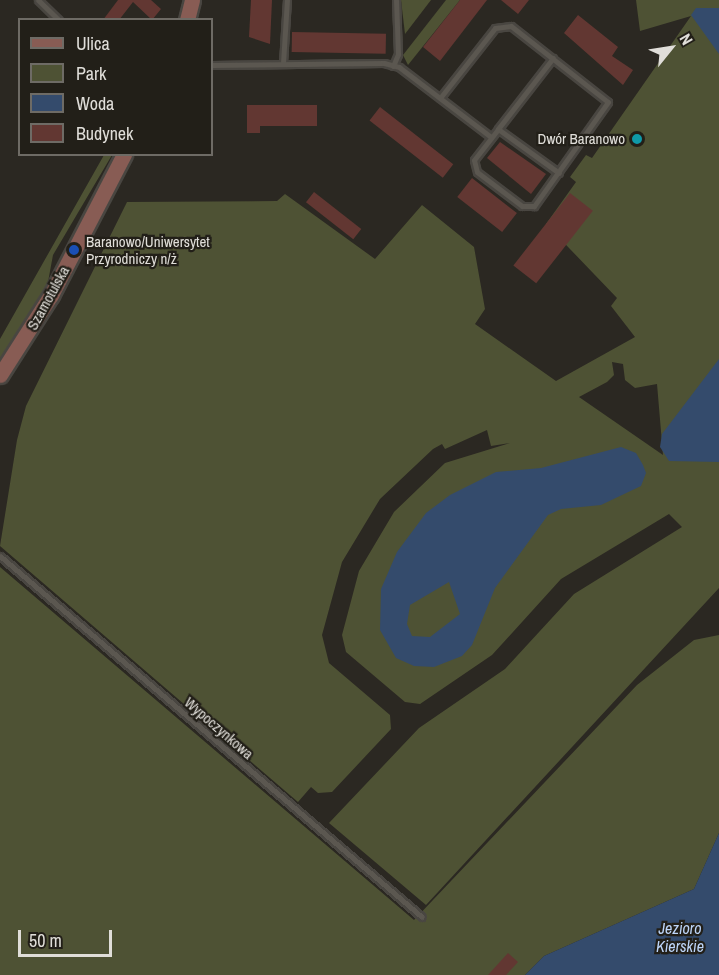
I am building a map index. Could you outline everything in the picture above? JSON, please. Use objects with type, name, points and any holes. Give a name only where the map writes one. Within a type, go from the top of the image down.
[{"type":"street","points":[[188,18],[192,0]]},
{"type":"street","name":"Szamotulska","points":[[0,375],[51,295],[123,156]]},
{"type":"lane","points":[[38,0],[57,18]]},
{"type":"lane","points":[[283,63],[287,0]]},
{"type":"lane","points":[[393,66],[398,54],[396,0]]},
{"type":"lane","points":[[440,98],[495,28],[511,26],[554,58],[608,102],[534,206],[522,206],[477,172],[474,159],[554,58]]},
{"type":"lane","points":[[213,65],[283,63],[393,66],[491,137]]},
{"type":"lane","points":[[498,129],[559,172]]},
{"type":"lane","name":"Wypoczynkowa","points":[[0,556],[422,917]]},
{"type":"green space","points":[[401,0],[431,0],[405,34]]},
{"type":"green space","points":[[446,0],[460,0],[408,65],[403,55]]},
{"type":"green space","points":[[636,0],[719,0],[719,588],[426,905],[329,823],[419,728],[505,669],[574,594],[682,527],[669,514],[561,579],[492,655],[420,704],[405,702],[346,652],[342,635],[359,571],[394,512],[445,463],[510,443],[491,446],[487,430],[445,449],[442,444],[433,449],[380,499],[342,562],[322,635],[329,663],[390,715],[391,729],[332,792],[318,793],[311,787],[298,802],[0,546],[17,440],[26,406],[127,202],[277,201],[285,194],[375,259],[422,205],[474,247],[485,309],[475,324],[556,381],[635,337],[611,306],[617,298],[546,224],[576,182],[570,177],[586,155],[592,158],[691,16],[640,31]],"holes":[[[612,362],[623,364],[625,380],[635,388],[657,384],[663,455],[579,397],[607,382],[614,375]]]},
{"type":"green space","points":[[103,156],[111,156],[53,255],[48,282],[37,304],[0,362],[0,339]]},
{"type":"green space","points":[[0,567],[414,920],[637,685],[694,640],[719,635],[719,833],[694,889],[544,956],[525,975],[0,975]]},
{"type":"water","points":[[696,8],[719,8],[719,54],[691,15]]},
{"type":"water","points":[[719,359],[719,462],[669,461],[660,447],[662,434]]},
{"type":"water","points":[[621,447],[636,453],[646,473],[641,486],[601,505],[561,509],[548,515],[495,588],[472,645],[462,656],[434,667],[414,666],[396,658],[380,630],[381,589],[397,552],[426,513],[450,495],[496,472],[541,468]],"holes":[[[449,582],[460,614],[430,637],[412,636],[407,624],[410,605]]]},
{"type":"water","name":"Jezioro Kierskie","points":[[719,833],[719,975],[525,975],[544,956],[694,889]]},
{"type":"building","points":[[118,0],[151,0],[161,9],[154,18],[150,18],[133,2],[121,18],[104,18]]},
{"type":"building","points":[[251,0],[272,0],[270,44],[249,37]]},
{"type":"building","points":[[460,0],[487,0],[440,61],[423,47]]},
{"type":"building","points":[[501,0],[529,0],[518,14]]},
{"type":"building","points":[[578,15],[618,47],[612,56],[633,70],[623,85],[564,33]]},
{"type":"building","points":[[292,32],[386,34],[386,54],[292,52]]},
{"type":"building","points":[[247,105],[317,105],[317,126],[260,126],[260,133],[247,133]]},
{"type":"building","points":[[380,107],[453,164],[443,178],[370,120]]},
{"type":"building","points":[[500,142],[546,174],[531,194],[487,158]]},
{"type":"building","points":[[472,178],[517,213],[502,232],[457,197]]},
{"type":"building","points":[[314,192],[361,229],[353,239],[306,202]]},
{"type":"building","points":[[570,193],[593,211],[536,283],[513,265]]},
{"type":"building","points":[[508,953],[518,962],[506,975],[488,975]]},
{"type":"place","name":"Dwór Baranowo","points":[[637,139]]},
{"type":"place","name":"Baranowo/Uniwersytet Przyrodniczy n/ż","points":[[74,250]]}]
